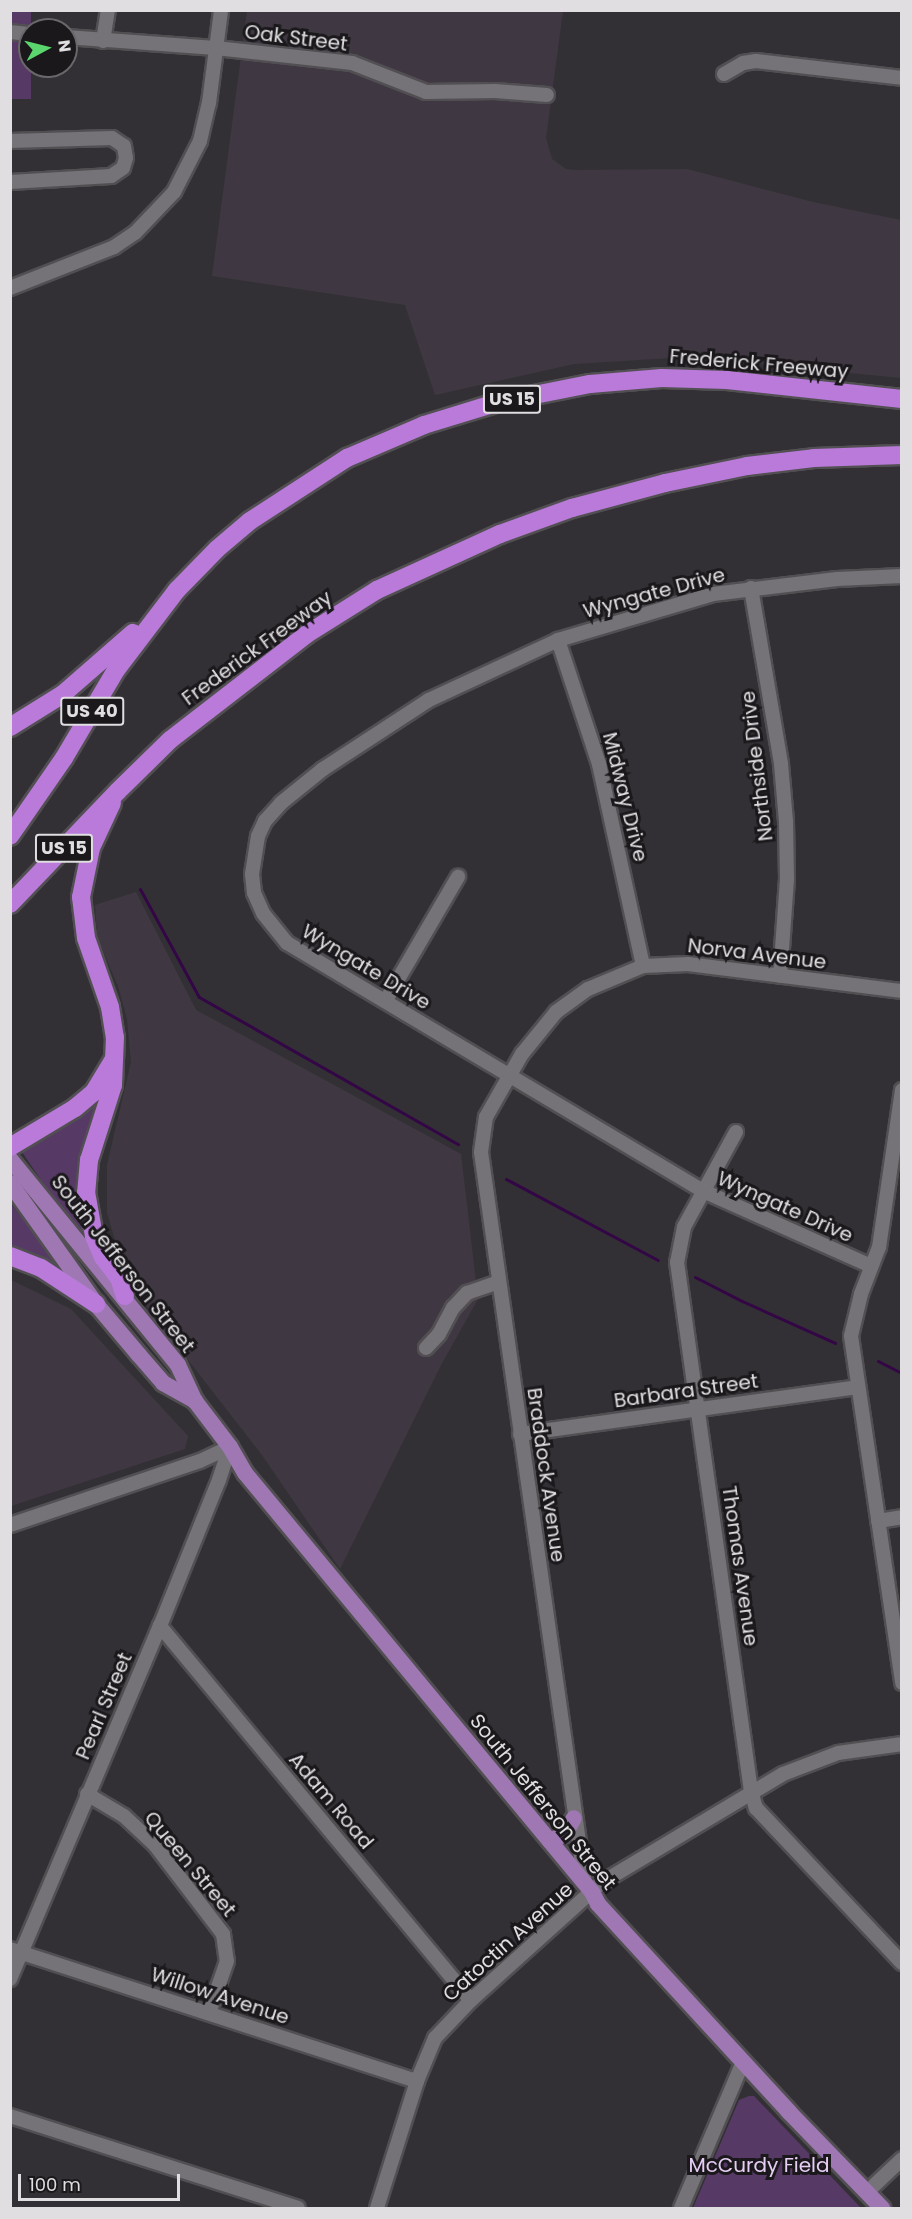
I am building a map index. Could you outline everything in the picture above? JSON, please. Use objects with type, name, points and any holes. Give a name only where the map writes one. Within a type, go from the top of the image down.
[{"type":"highway","name":"Frederick Freeway","points":[[10,836],[64,758],[116,670],[177,590],[217,549],[250,521],[347,458],[423,425],[499,402],[590,384],[662,378],[727,380],[902,399]]},
{"type":"highway","name":"Frederick Freeway","points":[[10,904],[170,740],[307,634],[377,590],[500,534],[572,508],[664,483],[747,466],[837,456],[902,455]]},
{"type":"highway","name":"US 15","points":[[10,728],[63,694],[117,648],[177,590]]},
{"type":"highway","points":[[118,791],[91,848],[81,897],[86,938],[113,1021],[115,1056],[113,1085],[89,1160],[86,1192],[88,1214],[98,1246],[119,1278],[125,1296]]},
{"type":"highway","points":[[10,1148],[75,1108],[94,1092],[115,1056]]},
{"type":"highway","points":[[10,1256],[41,1268],[96,1304]]},
{"type":"main road","name":"South Jefferson Street","points":[[10,1159],[99,1270],[125,1296],[178,1365],[195,1401],[230,1447],[245,1473],[588,1888],[598,1904],[743,2062],[882,2208]]},
{"type":"main road","name":"South Jefferson Street","points":[[10,1183],[96,1304],[163,1383],[195,1401]]},
{"type":"main road","points":[[550,1842],[565,1834],[574,1818]]},
{"type":"street","points":[[103,41],[108,10]]},
{"type":"street","points":[[13,282],[114,247],[135,233],[174,192],[200,141],[209,103],[221,10]]},
{"type":"street","name":"Oak Street","points":[[78,38],[216,48],[352,63],[426,92],[507,91],[547,95]]},
{"type":"street","points":[[724,74],[743,63],[756,61],[902,78]]},
{"type":"street","points":[[10,141],[112,138],[124,147],[126,158],[123,168],[111,176],[10,182]]},
{"type":"street","name":"Wyngate Drive","points":[[871,1266],[703,1191],[287,943],[263,913],[254,893],[252,874],[258,836],[265,821],[281,803],[323,769],[429,700],[558,640],[688,600],[751,588],[837,579],[902,576]]},
{"type":"street","name":"Northside Drive","points":[[751,588],[781,764],[786,821],[786,879],[780,976]]},
{"type":"street","name":"Midway Drive","points":[[558,640],[587,723],[601,774],[644,966]]},
{"type":"street","points":[[386,1000],[458,877]]},
{"type":"street","name":"Norva Avenue","points":[[507,1076],[539,1030],[556,1012],[588,989],[644,966],[688,964],[902,991]]},
{"type":"street","name":"Braddock Avenue","points":[[507,1076],[486,1117],[481,1145],[574,1818],[588,1888]]},
{"type":"street","name":"Wyngate Drive","points":[[858,1387],[852,1326],[879,1247],[902,1090]]},
{"type":"street","name":"Thomas Avenue","points":[[736,1132],[684,1227],[677,1262],[751,1791],[756,1808],[902,1963]]},
{"type":"street","points":[[426,1348],[439,1334],[453,1308],[466,1293],[499,1282]]},
{"type":"street","points":[[858,1387],[902,1683]]},
{"type":"street","name":"Barbara Street","points":[[520,1434],[858,1387]]},
{"type":"street","points":[[10,1525],[200,1461],[230,1447]]},
{"type":"street","name":"Pearl Street","points":[[10,1979],[16,1951],[160,1626],[230,1447]]},
{"type":"street","points":[[878,1521],[902,1517]]},
{"type":"street","name":"Adam Road","points":[[160,1626],[471,2000]]},
{"type":"street","name":"Catoctin Avenue","points":[[377,2208],[417,2081],[435,2038],[471,2000],[588,1888],[602,1883],[751,1791],[783,1774],[824,1757],[902,1744]]},
{"type":"street","name":"Queen Street","points":[[87,1794],[124,1815],[155,1845],[223,1934],[227,1961],[209,2013]]},
{"type":"street","name":"Willow Avenue","points":[[16,1951],[417,2081]]},
{"type":"street","points":[[681,2208],[743,2062]]},
{"type":"street","points":[[10,2116],[298,2208]]},
{"type":"street","points":[[867,2192],[902,2159]]},
{"type":"shaded area","points":[[247,11],[563,11],[546,138],[552,159],[566,169],[575,170],[687,169],[813,202],[901,220],[901,378],[687,357],[574,364],[435,395],[405,305],[212,276]]},
{"type":"shaded area","points":[[136,892],[196,1010],[461,1154],[478,1299],[441,1365],[340,1569],[262,1455],[150,1311],[122,1263],[107,1213],[107,1165],[131,1062],[127,1019],[118,986],[97,937],[95,905]]},
{"type":"shaded area","points":[[11,1280],[71,1309],[188,1436],[185,1449],[11,1506]]},
{"type":"green space","points":[[11,11],[31,11],[31,18],[18,18],[18,78],[31,78],[31,99],[11,99]]},
{"type":"green space","points":[[99,1096],[105,1099],[89,1242],[49,1192],[22,1152],[89,1106]]},
{"type":"green space","points":[[10,1203],[68,1275],[11,1250]]},
{"type":"green space","name":"McCurdy Field","points":[[754,2096],[861,2208],[693,2208],[739,2100]]},
{"type":"waterway","points":[[140,889],[199,997],[458,1144]]},
{"type":"waterway","points":[[506,1179],[658,1260]]},
{"type":"waterway","points":[[695,1277],[835,1343]]},
{"type":"waterway","points":[[878,1361],[902,1373]]}]
